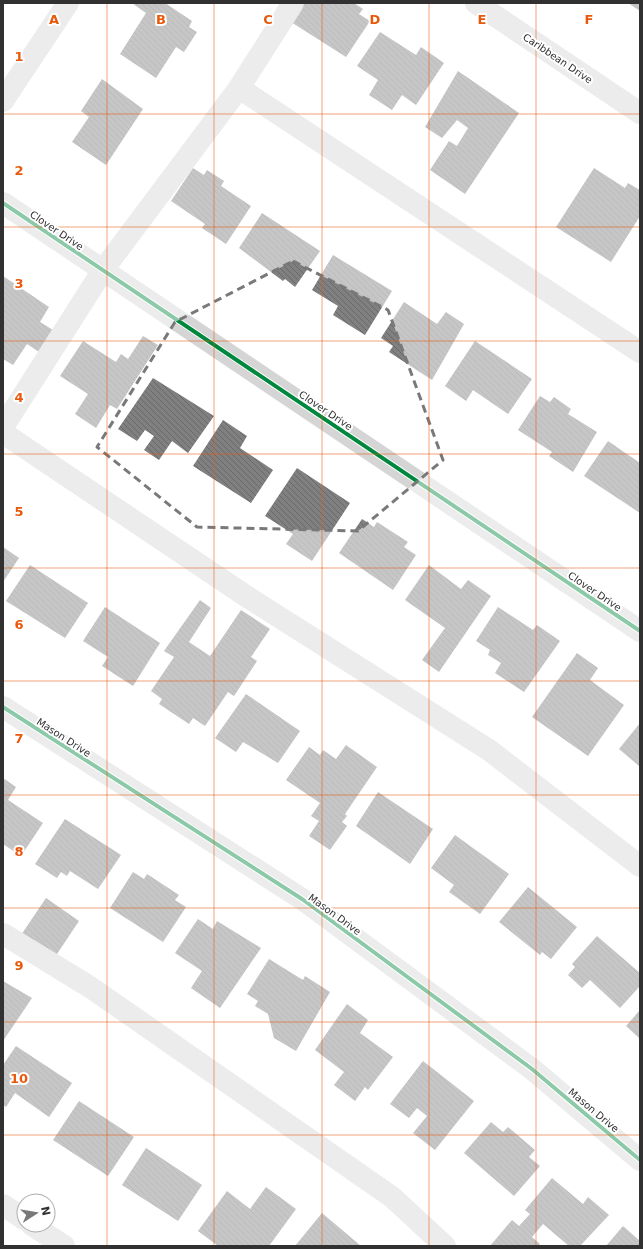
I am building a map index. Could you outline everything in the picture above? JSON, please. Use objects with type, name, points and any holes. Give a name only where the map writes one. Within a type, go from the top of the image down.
[{"type":"street","points":[[3,101],[68,3]]},
{"type":"street","points":[[3,428],[103,270],[239,88],[293,3]]},
{"type":"street","name":"Caribbean Drive","points":[[476,3],[640,113]]},
{"type":"street","points":[[239,88],[640,352]]},
{"type":"street","name":"Clover Drive","points":[[3,203],[640,631]]},
{"type":"street","points":[[3,433],[250,598],[489,750],[640,866]]},
{"type":"street","name":"Mason Drive","points":[[3,707],[302,899],[532,1069],[640,1160]]},
{"type":"street","points":[[3,934],[90,987],[392,1197],[445,1246]]},
{"type":"street","points":[[3,1205],[16,1214]]},
{"type":"street","points":[[44,1233],[64,1246]]},
{"type":"highlighted area","points":[[293,261],[388,310],[443,460],[358,531],[197,527],[97,447],[175,322]]},
{"type":"building","points":[[132,3],[165,3],[192,21],[189,27],[197,32],[184,52],[176,47],[156,78],[120,54],[146,13]]},
{"type":"building","points":[[303,3],[354,3],[363,9],[359,14],[370,21],[346,57],[291,22]]},
{"type":"building","points":[[628,3],[640,3],[640,11]]},
{"type":"building","points":[[380,32],[416,55],[421,47],[444,63],[416,105],[402,95],[392,110],[369,95],[378,80],[357,66]]},
{"type":"building","points":[[458,71],[519,113],[465,194],[430,170],[449,141],[457,146],[468,128],[457,120],[442,138],[425,127]]},
{"type":"building","points":[[102,79],[143,109],[106,165],[72,142],[89,117],[81,111]]},
{"type":"building","points":[[193,168],[204,175],[207,170],[224,181],[221,186],[251,206],[226,244],[202,228],[205,224],[171,201]]},
{"type":"building","points":[[594,168],[625,188],[628,183],[640,190],[640,216],[611,262],[556,227]]},
{"type":"building","points":[[262,213],[320,251],[295,287],[285,279],[283,281],[239,248]]},
{"type":"building","points":[[333,255],[392,291],[365,335],[333,315],[338,306],[312,290]]},
{"type":"building","points":[[3,276],[49,307],[40,322],[53,330],[39,352],[27,344],[13,365],[3,359]]},
{"type":"building","points":[[404,302],[437,324],[446,312],[464,324],[432,380],[389,352],[393,346],[381,338]]},
{"type":"building","points":[[143,336],[158,345],[117,409],[110,405],[96,428],[75,414],[88,394],[60,376],[83,341],[116,362],[121,354],[128,359]]},
{"type":"building","points":[[475,341],[532,379],[508,414],[473,390],[466,401],[445,386]]},
{"type":"building","points":[[153,378],[214,416],[188,453],[172,441],[159,460],[144,450],[154,436],[145,430],[137,441],[118,429]]},
{"type":"building","points":[[540,396],[550,402],[554,397],[571,409],[568,414],[597,432],[573,472],[549,456],[552,452],[518,430]]},
{"type":"building","points":[[223,420],[247,436],[240,448],[273,470],[251,503],[193,466]]},
{"type":"building","points":[[608,441],[640,463],[640,513],[584,476]]},
{"type":"building","points":[[297,468],[350,503],[312,561],[286,544],[293,534],[265,516]]},
{"type":"building","points":[[362,519],[374,527],[377,522],[408,542],[404,547],[416,555],[393,590],[339,553]]},
{"type":"building","points":[[3,547],[19,558],[3,582]]},
{"type":"building","points":[[30,565],[88,603],[65,638],[6,601]]},
{"type":"building","points":[[429,565],[461,589],[468,580],[491,596],[439,672],[422,660],[445,628],[405,600]]},
{"type":"building","points":[[200,600],[211,608],[189,642],[210,656],[241,610],[270,629],[251,657],[257,661],[234,696],[228,692],[205,726],[193,718],[189,724],[159,704],[162,699],[151,691],[174,657],[164,651]]},
{"type":"building","points":[[105,607],[160,643],[133,686],[102,666],[108,657],[83,641]]},
{"type":"building","points":[[498,607],[533,630],[537,625],[560,641],[524,692],[495,673],[501,663],[488,655],[490,650],[476,641]]},
{"type":"building","points":[[577,653],[598,668],[590,680],[624,705],[588,756],[532,717]]},
{"type":"building","points":[[246,694],[300,731],[278,763],[243,742],[236,752],[215,738]]},
{"type":"building","points":[[640,723],[640,765],[639,766],[619,749]]},
{"type":"building","points":[[346,745],[377,767],[345,814],[347,816],[342,822],[347,826],[330,850],[309,836],[319,821],[311,816],[320,803],[286,780],[309,747],[320,755],[323,750],[336,759]]},
{"type":"building","points":[[3,778],[16,787],[8,800],[43,823],[21,856],[3,844]]},
{"type":"building","points":[[378,792],[433,829],[410,864],[356,826]]},
{"type":"building","points":[[65,819],[121,855],[98,889],[70,871],[67,876],[61,872],[57,878],[35,864]]},
{"type":"building","points":[[455,835],[509,874],[480,914],[449,892],[454,885],[431,868]]},
{"type":"building","points":[[133,872],[144,879],[147,874],[179,895],[175,900],[186,907],[163,942],[110,908]]},
{"type":"building","points":[[528,887],[577,927],[551,959],[542,952],[540,955],[499,922]]},
{"type":"building","points":[[46,898],[79,921],[55,957],[21,935]]},
{"type":"building","points":[[198,919],[213,929],[217,921],[261,948],[220,1008],[191,988],[202,971],[175,953]]},
{"type":"building","points":[[597,936],[640,973],[640,986],[620,1008],[590,980],[582,988],[568,975],[575,967],[572,964]]},
{"type":"building","points":[[269,959],[303,980],[305,976],[330,992],[296,1051],[274,1038],[268,1014],[255,1006],[258,1001],[247,994]]},
{"type":"building","points":[[3,981],[32,998],[3,1041]]},
{"type":"building","points":[[347,1004],[368,1020],[360,1033],[393,1057],[368,1090],[365,1087],[355,1101],[334,1085],[344,1072],[315,1050]]},
{"type":"building","points":[[640,1010],[640,1039],[626,1026]]},
{"type":"building","points":[[16,1046],[72,1083],[49,1117],[15,1093],[6,1107],[3,1105],[3,1065]]},
{"type":"building","points":[[423,1061],[474,1101],[435,1150],[413,1133],[427,1116],[417,1108],[409,1118],[390,1104]]},
{"type":"building","points":[[79,1101],[134,1137],[108,1176],[53,1140]]},
{"type":"building","points":[[491,1122],[503,1132],[508,1127],[535,1150],[529,1157],[540,1166],[514,1196],[464,1153]]},
{"type":"building","points":[[146,1148],[202,1185],[178,1221],[122,1185]]},
{"type":"building","points":[[552,1178],[583,1204],[588,1197],[609,1215],[580,1246],[569,1246],[543,1224],[532,1237],[540,1244],[539,1246],[490,1246],[512,1220],[519,1226],[530,1214],[525,1210]]},
{"type":"building","points":[[266,1187],[296,1209],[269,1246],[218,1246],[198,1231],[227,1191],[250,1209]]},
{"type":"building","points":[[322,1213],[361,1246],[295,1246]]},
{"type":"building","points":[[623,1226],[640,1241],[640,1246],[606,1246]]},
{"type":"cycle path","points":[[3,203],[640,631]]},
{"type":"cycle path","points":[[3,707],[302,899],[532,1069],[640,1160]]}]
